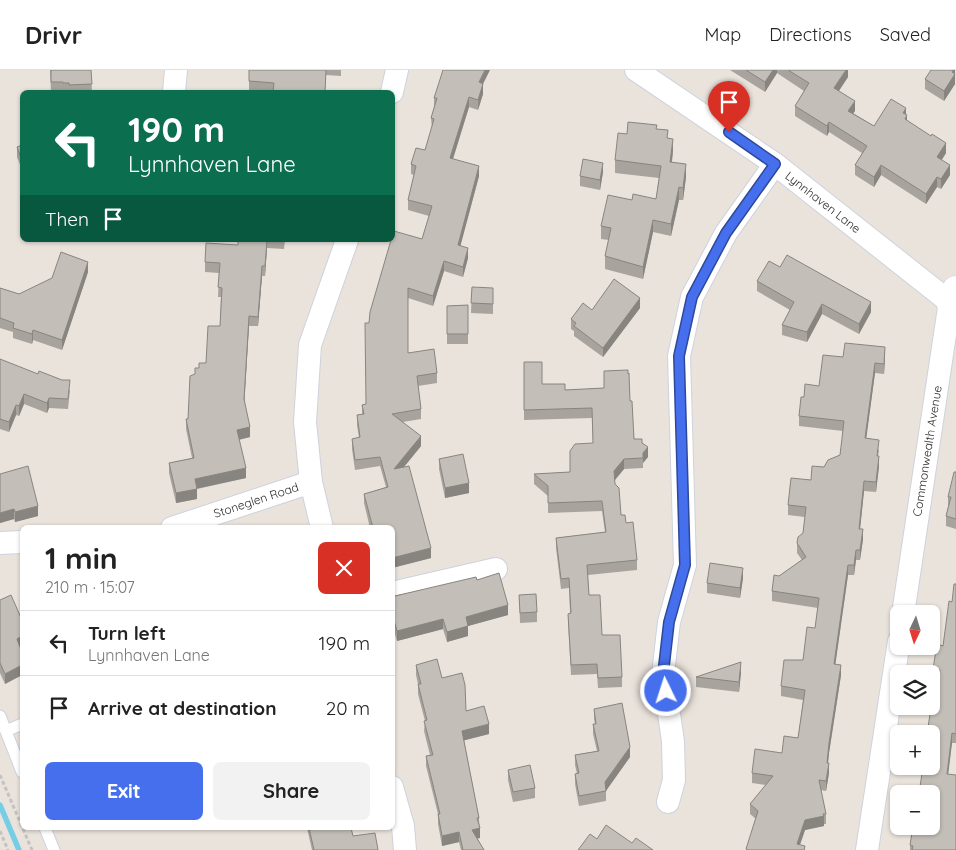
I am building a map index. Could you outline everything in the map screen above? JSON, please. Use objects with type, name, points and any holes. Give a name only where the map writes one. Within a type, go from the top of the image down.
[{"type":"street","points":[[174,90],[176,70]]},
{"type":"street","points":[[392,90],[397,70]]},
{"type":"street","name":"Lynnhaven Lane","points":[[636,70],[775,164],[954,300]]},
{"type":"street","points":[[668,802],[674,780],[673,741],[663,674],[669,622],[685,565],[679,356],[692,297],[726,233],[775,164]]},
{"type":"street","points":[[321,525],[311,482],[305,422],[310,345],[346,242]]},
{"type":"street","name":"Commonwealth Avenue","points":[[904,605],[954,300]]},
{"type":"street","name":"Stoneglen Road","points":[[181,525],[311,482]]},
{"type":"street","points":[[0,543],[20,542]]},
{"type":"street","points":[[395,592],[496,569]]},
{"type":"street","points":[[867,850],[897,655]]},
{"type":"street","points":[[395,798],[403,826],[405,850]]},
{"type":"lane","points":[[0,716],[20,767]]},
{"type":"lane","points":[[6,731],[20,725]]},
{"type":"lane","points":[[46,830],[54,850]]},
{"type":"path","points":[[0,775],[20,822]]},
{"type":"path","points":[[23,830],[32,850]]},
{"type":"path","points":[[0,831],[8,850]]},
{"type":"building","points":[[51,70],[91,70],[92,84],[69,85],[69,83],[63,82],[51,82]]},
{"type":"building","points":[[249,70],[326,70],[325,90],[273,90],[274,83],[249,81]]},
{"type":"building","points":[[443,70],[485,70],[479,82],[483,84],[478,100],[469,97],[450,158],[479,166],[458,245],[468,248],[463,267],[444,261],[433,296],[408,288],[408,353],[434,349],[437,373],[417,376],[421,409],[392,414],[421,436],[394,469],[409,466],[431,548],[395,557],[395,525],[372,525],[364,494],[388,487],[380,457],[355,460],[352,439],[360,437],[357,415],[364,414],[362,405],[366,404],[365,323],[369,323],[370,312],[390,242],[395,242],[395,231],[422,239],[432,206],[408,200],[416,166],[411,164],[416,148],[425,150],[434,119],[431,118],[437,98],[434,98]]},
{"type":"building","points":[[746,70],[773,70],[765,82]]},
{"type":"building","points":[[788,70],[846,70],[834,88],[855,101],[848,111],[874,126],[891,99],[906,108],[903,113],[907,115],[905,119],[931,136],[932,134],[946,143],[937,157],[950,165],[941,179],[937,177],[926,194],[881,165],[874,177],[855,165],[867,146],[829,122],[827,126],[795,106],[809,83]]},
{"type":"building","points":[[931,70],[953,70],[952,72],[955,74],[944,91],[925,79]]},
{"type":"building","points":[[628,122],[657,125],[656,129],[668,130],[667,138],[673,139],[670,162],[686,164],[683,188],[679,187],[671,224],[653,220],[643,267],[605,256],[611,228],[601,226],[608,195],[632,200],[633,194],[656,199],[661,166],[615,160],[618,133],[627,134]]},
{"type":"building","points":[[583,159],[603,163],[600,180],[580,176]]},
{"type":"building","points":[[238,242],[267,242],[265,266],[262,266],[258,317],[249,316],[244,399],[250,427],[237,430],[246,468],[195,479],[197,489],[176,493],[169,463],[194,458],[186,419],[188,419],[190,376],[195,374],[195,368],[199,368],[199,363],[206,363],[208,326],[220,326],[222,288],[218,287],[220,263],[205,262],[206,243],[238,245]]},
{"type":"building","points":[[61,252],[88,262],[62,340],[33,330],[32,334],[13,328],[14,323],[0,318],[0,288],[19,294],[52,278]]},
{"type":"building","points":[[787,255],[871,302],[859,324],[822,304],[807,332],[782,325],[794,302],[757,281],[769,261],[780,267]]},
{"type":"building","points":[[614,279],[640,298],[603,348],[574,326],[576,323],[571,319],[583,303],[592,310]]},
{"type":"building","points":[[472,287],[493,288],[493,304],[471,303]]},
{"type":"building","points":[[468,305],[468,334],[447,334],[447,306]]},
{"type":"building","points":[[845,343],[885,347],[884,364],[875,363],[865,438],[879,440],[876,482],[864,481],[859,529],[863,529],[860,550],[856,550],[854,565],[848,565],[834,664],[841,665],[829,743],[827,763],[829,763],[826,781],[819,780],[826,814],[805,820],[797,844],[805,846],[804,850],[748,850],[746,849],[758,811],[750,804],[773,776],[752,773],[755,749],[782,753],[784,736],[798,738],[805,690],[781,686],[784,660],[803,660],[807,627],[815,628],[819,598],[772,591],[774,575],[779,576],[806,557],[797,543],[798,537],[803,533],[806,507],[788,505],[791,478],[811,480],[812,466],[824,467],[828,460],[840,455],[844,421],[799,416],[801,397],[804,397],[805,384],[819,386],[823,355],[843,357]]},
{"type":"building","points":[[0,359],[38,374],[39,371],[62,380],[70,380],[68,399],[49,398],[47,403],[24,394],[19,406],[16,405],[9,422],[0,419]]},
{"type":"building","points":[[524,362],[542,362],[542,384],[565,384],[565,390],[604,388],[604,371],[628,370],[629,373],[634,439],[642,439],[642,443],[648,447],[643,453],[643,458],[624,459],[614,471],[615,484],[619,488],[621,515],[625,515],[626,523],[633,522],[637,560],[587,565],[589,595],[600,595],[602,635],[620,635],[622,677],[598,678],[597,664],[571,665],[568,614],[571,613],[569,578],[561,579],[556,538],[606,532],[602,501],[548,503],[548,486],[534,474],[570,472],[570,451],[575,444],[593,443],[592,408],[524,410]]},
{"type":"building","points":[[463,454],[469,483],[445,488],[439,459]]},
{"type":"building","points":[[28,466],[38,506],[15,512],[14,509],[0,513],[0,474]]},
{"type":"building","points":[[954,472],[956,472],[956,519],[946,516],[951,497],[948,497]]},
{"type":"building","points":[[710,563],[743,568],[740,588],[707,583]]},
{"type":"building","points":[[499,573],[508,605],[466,617],[468,626],[447,632],[443,619],[397,631],[395,624],[395,596],[476,577],[477,580]]},
{"type":"building","points":[[954,584],[956,584],[956,734],[952,733],[947,774],[956,775],[956,850],[912,850],[913,846],[910,845],[912,835],[940,835],[940,785],[920,785],[922,775],[940,775],[940,725],[928,725],[930,715],[940,715],[940,665],[934,665],[935,655],[940,655],[940,645],[943,646],[949,601],[952,602]]},
{"type":"building","points":[[536,594],[537,612],[520,613],[519,595]]},
{"type":"building","points":[[11,595],[20,615],[20,637],[17,639],[20,647],[20,666],[5,674],[0,663],[0,600]]},
{"type":"building","points":[[437,659],[442,678],[462,673],[465,685],[466,711],[484,706],[489,724],[462,731],[479,818],[477,818],[480,828],[472,830],[484,850],[463,850],[459,832],[442,836],[438,814],[440,814],[426,756],[433,755],[424,721],[427,720],[418,684],[421,684],[416,665]]},
{"type":"building","points":[[741,662],[739,682],[696,677]]},
{"type":"building","points":[[622,703],[630,747],[605,782],[606,791],[579,796],[575,774],[579,773],[575,755],[599,751],[593,724],[596,724],[594,709]]},
{"type":"building","points":[[530,765],[535,788],[513,792],[508,770]]},
{"type":"building","points":[[606,825],[632,843],[636,838],[653,850],[578,850],[590,834],[597,839]]},
{"type":"building","points":[[309,830],[352,830],[353,836],[375,833],[378,850],[314,850]]},
{"type":"waterway","points":[[0,805],[19,850]]},
{"type":"route","points":[[666,691],[663,674],[669,622],[685,565],[679,356],[692,297],[726,233],[775,164],[729,132]]}]
